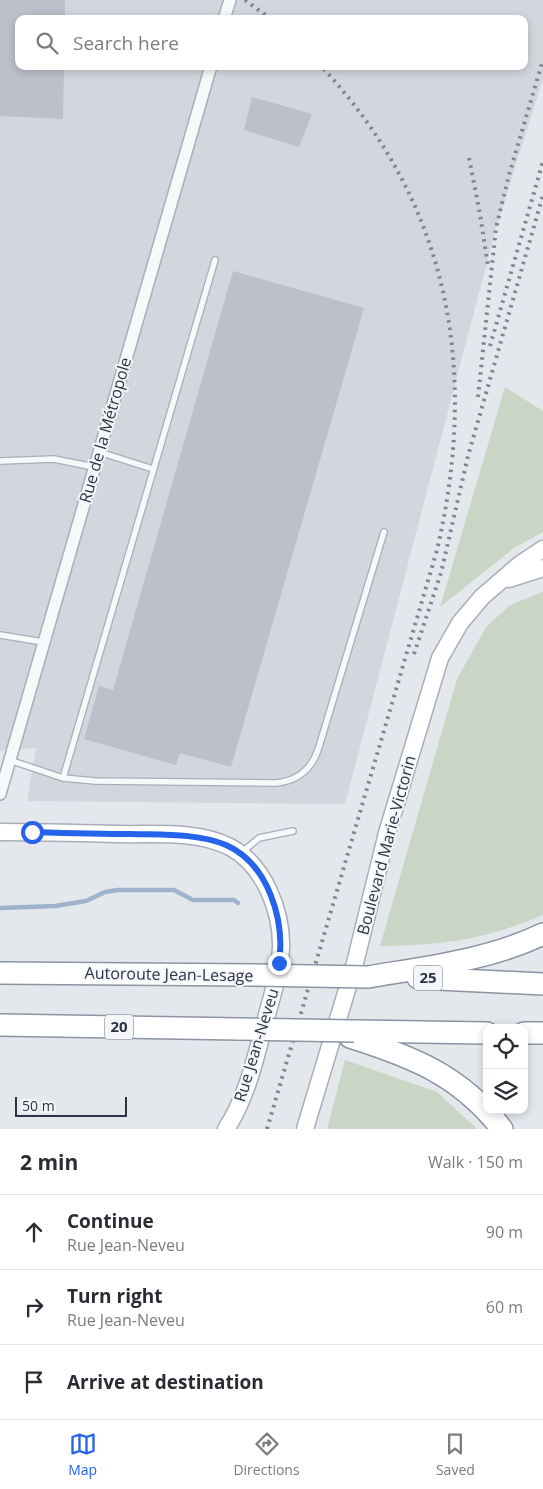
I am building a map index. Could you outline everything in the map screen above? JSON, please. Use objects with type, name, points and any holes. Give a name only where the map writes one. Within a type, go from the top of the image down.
[{"type":"highway","points":[[368,976],[439,965],[490,953],[543,934]]},
{"type":"highway","name":"Autoroute Jean-Lesage","points":[[0,973],[368,976]]},
{"type":"highway","name":"25","points":[[368,976],[543,984]]},
{"type":"highway","name":"20","points":[[0,1025],[328,1031],[352,1034]]},
{"type":"highway","points":[[352,1034],[483,1032]]},
{"type":"highway","points":[[528,1033],[543,1033]]},
{"type":"highway","points":[[352,1034],[438,1071],[471,1095],[502,1129]]},
{"type":"street","points":[[225,15],[230,0]]},
{"type":"street","name":"Rue de la Métropole","points":[[1,787],[209,70]]},
{"type":"street","name":"Boulevard Marie-Victorin","points":[[305,1129],[355,963],[387,833],[435,670],[450,638],[482,597],[543,549]]},
{"type":"street","name":"Boulevard Marie-Victorin","points":[[502,581],[543,568]]},
{"type":"street","name":"Rue Jean-Neveu","points":[[0,832],[177,836],[213,841],[240,854],[256,869],[270,893],[279,926],[281,948],[274,990],[248,1079],[226,1129]]},
{"type":"lane","points":[[63,778],[215,260]]},
{"type":"lane","points":[[99,452],[153,469]]},
{"type":"lane","points":[[0,461],[54,459],[94,467]]},
{"type":"lane","points":[[9,760],[63,778],[95,782],[276,783],[294,779],[304,773],[312,763],[318,750],[384,532]]},
{"type":"lane","points":[[0,635],[43,642]]},
{"type":"lane","points":[[240,854],[259,838],[293,831]]},
{"type":"shaded area","points":[[0,0],[543,0],[543,79],[496,228],[345,804],[27,801],[36,748],[0,751]]},
{"type":"green space","points":[[505,387],[543,411],[543,532],[514,548],[440,607]]},
{"type":"green space","points":[[543,592],[543,915],[482,936],[463,940],[380,946],[457,679],[486,627],[510,605]]},
{"type":"green space","points":[[345,1060],[437,1092],[477,1129],[327,1129]]},
{"type":"building","points":[[0,0],[65,0],[65,15],[15,15],[15,70],[64,70],[63,119],[0,116]]},
{"type":"building","points":[[252,97],[312,114],[299,147],[244,130]]},
{"type":"building","points":[[233,271],[364,308],[231,767],[180,753],[176,765],[84,739],[99,686],[113,690]]},
{"type":"waterway","points":[[0,908],[55,906],[86,901],[105,892],[118,890],[174,890],[193,900],[234,900],[238,903]]},
{"type":"railway","points":[[245,0],[266,15]]},
{"type":"railway","points":[[478,397],[496,228],[509,175],[543,60]]},
{"type":"railway","points":[[267,1129],[437,550],[449,483],[455,418],[453,354],[443,292],[425,232],[399,175],[365,119],[324,70]]},
{"type":"railway","points":[[469,158],[488,266]]},
{"type":"railway","points":[[490,346],[543,161]]},
{"type":"railway","points":[[414,654],[441,573],[468,456],[543,195]]},
{"type":"route","points":[[32,832],[152,834],[194,837],[213,841],[231,848],[248,860],[256,869],[270,893],[279,926],[281,948],[279,963]]}]
